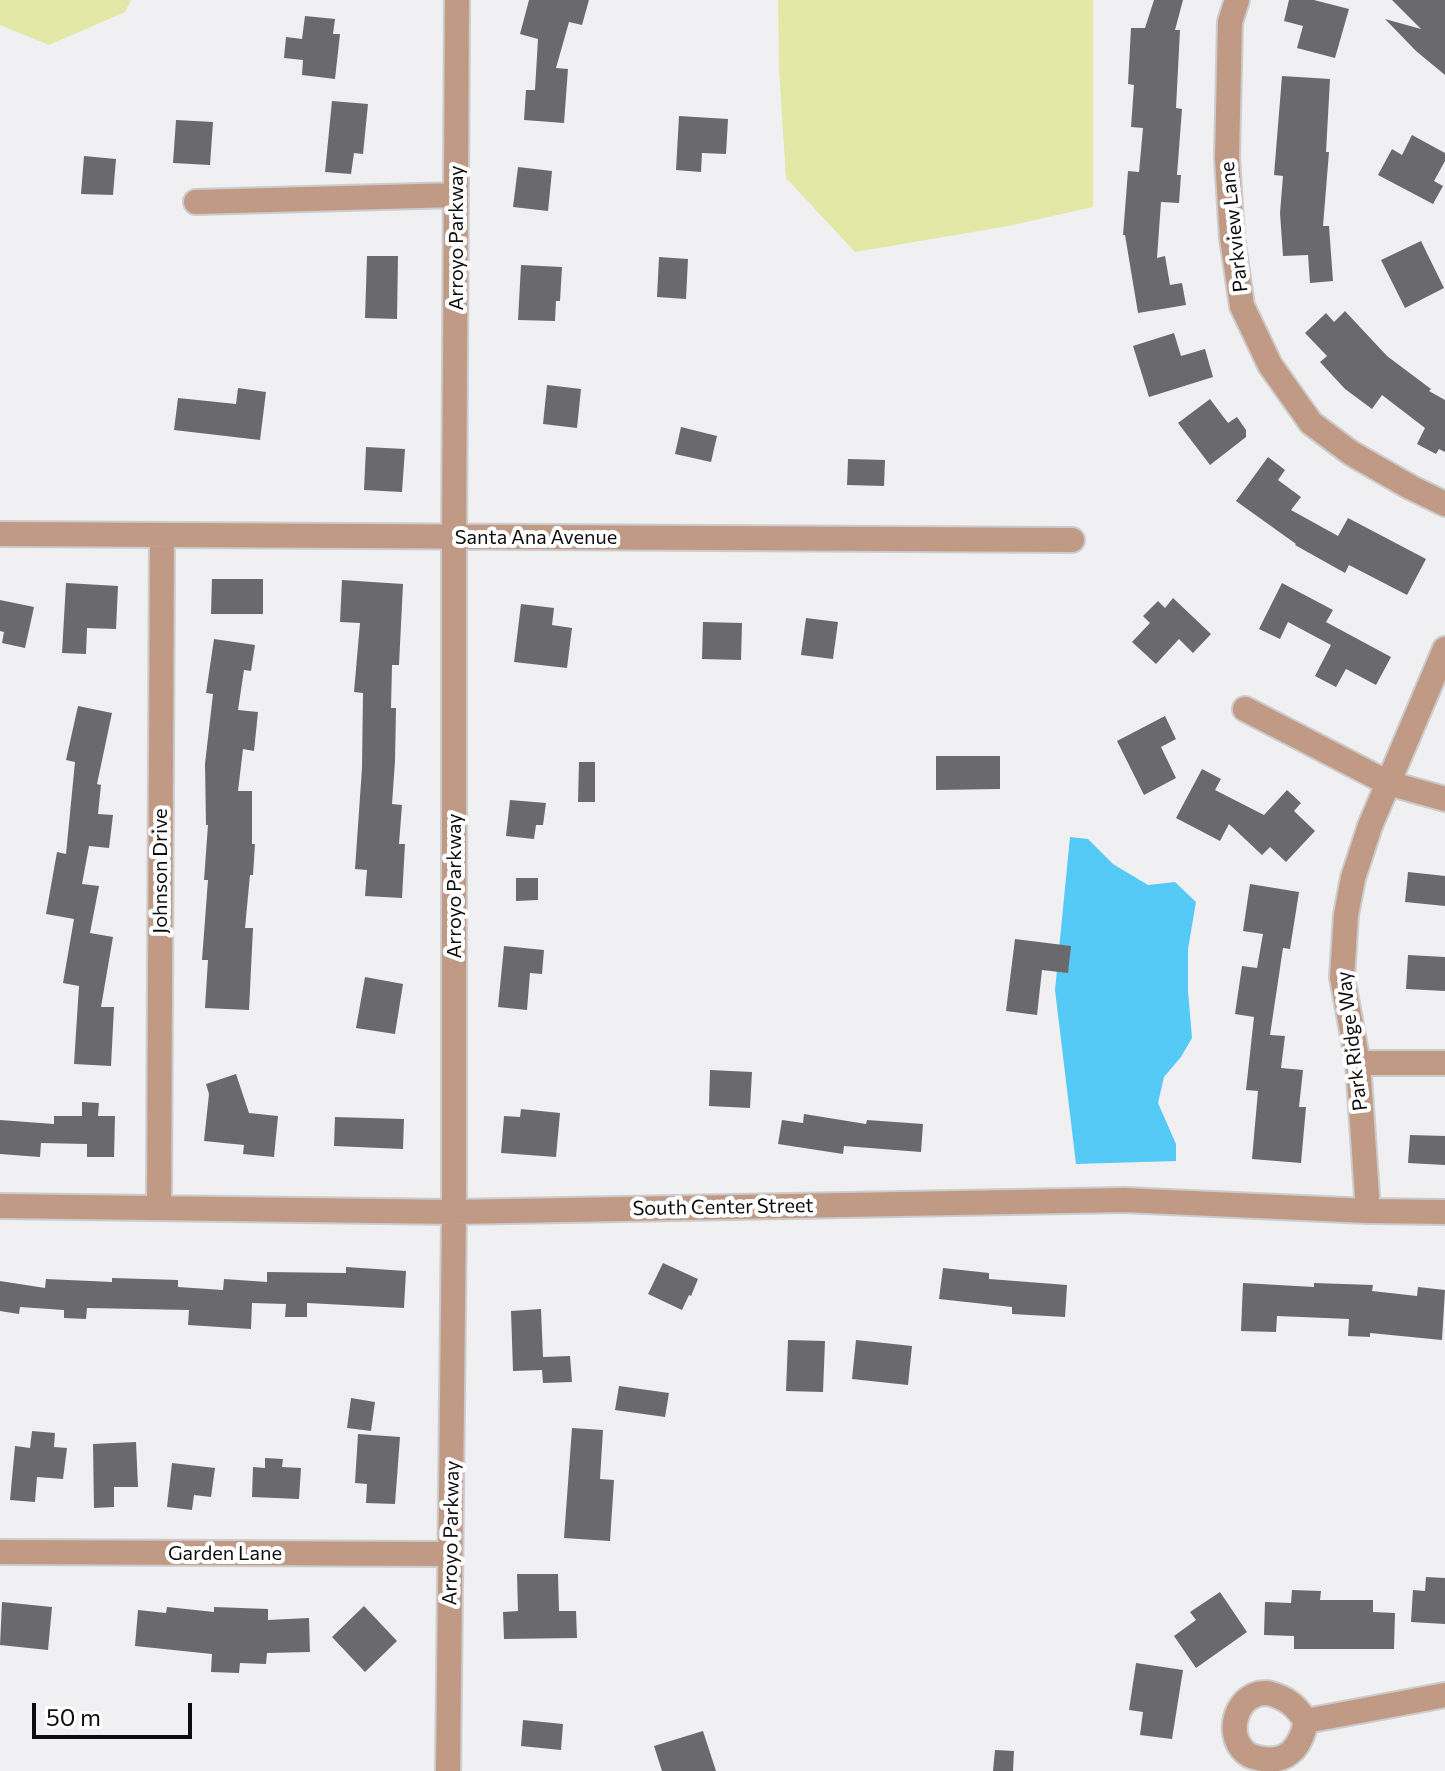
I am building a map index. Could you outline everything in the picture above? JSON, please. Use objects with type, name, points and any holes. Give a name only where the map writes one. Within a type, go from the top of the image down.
[{"type":"street","name":"Arroyo Parkway","points":[[448,1771],[454,1212],[457,0]]},
{"type":"street","name":"Parkview Lane","points":[[1237,0],[1230,22],[1227,158],[1232,238],[1242,306],[1270,365],[1311,423],[1351,453],[1445,504]]},
{"type":"street","points":[[196,202],[456,195]]},
{"type":"street","name":"Santa Ana Avenue","points":[[0,534],[1072,540]]},
{"type":"street","name":"Johnson Drive","points":[[159,1208],[162,535]]},
{"type":"street","name":"Park Ridge Way","points":[[1368,1211],[1358,1063],[1342,977],[1346,915],[1365,839],[1445,649]]},
{"type":"street","points":[[1245,709],[1388,783],[1445,799]]},
{"type":"street","points":[[1358,1063],[1445,1063]]},
{"type":"street","name":"South Center Street","points":[[0,1206],[454,1212],[1124,1200],[1445,1212]]},
{"type":"street","name":"Garden Lane","points":[[0,1552],[450,1554]]},
{"type":"street","points":[[1306,1721],[1445,1695]]},
{"type":"green space","points":[[0,0],[131,0],[125,12],[49,45],[0,25]]},
{"type":"green space","points":[[778,0],[1093,0],[1093,207],[1008,226],[855,252],[786,178]]},
{"type":"water","points":[[1070,837],[1088,839],[1113,864],[1148,885],[1175,882],[1196,902],[1188,949],[1192,1038],[1164,1077],[1158,1103],[1176,1144],[1176,1161],[1076,1164],[1055,990]]},
{"type":"building","points":[[529,0],[589,0],[582,25],[569,22],[556,68],[568,69],[564,123],[524,120],[526,90],[535,90],[538,39],[520,34]]},
{"type":"building","points":[[1154,0],[1183,0],[1175,30],[1180,30],[1176,108],[1182,109],[1177,175],[1181,175],[1179,203],[1161,202],[1157,258],[1165,256],[1170,285],[1182,283],[1186,305],[1138,313],[1123,235],[1128,171],[1139,172],[1143,128],[1131,127],[1134,85],[1128,84],[1131,28],[1145,28]]},
{"type":"building","points":[[1289,0],[1314,0],[1349,9],[1335,58],[1297,48],[1303,26],[1284,21]]},
{"type":"building","points":[[1392,0],[1445,0],[1445,75],[1385,19],[1421,29]]},
{"type":"building","points":[[305,16],[335,19],[333,34],[340,34],[335,79],[302,75],[303,60],[284,58],[286,37],[302,39]]},
{"type":"building","points":[[1282,76],[1330,79],[1326,152],[1329,152],[1323,226],[1329,226],[1333,281],[1310,283],[1308,255],[1283,256],[1280,213],[1283,176],[1274,175]]},
{"type":"building","points":[[332,101],[368,104],[363,154],[354,153],[351,174],[325,172]]},
{"type":"building","points":[[679,116],[728,119],[726,154],[702,153],[701,172],[676,170]]},
{"type":"building","points":[[176,120],[213,122],[210,165],[173,163]]},
{"type":"building","points":[[1412,135],[1445,153],[1445,161],[1434,181],[1443,186],[1433,204],[1378,175],[1392,149],[1402,155]]},
{"type":"building","points":[[84,156],[116,159],[113,195],[81,194]]},
{"type":"building","points":[[518,167],[552,171],[548,211],[513,207]]},
{"type":"building","points":[[1421,241],[1444,288],[1405,308],[1381,260]]},
{"type":"building","points":[[367,256],[398,256],[397,319],[365,318]]},
{"type":"building","points":[[659,257],[688,259],[686,299],[657,297]]},
{"type":"building","points":[[521,265],[562,267],[555,321],[518,320]]},
{"type":"building","points":[[1345,311],[1387,356],[1431,389],[1429,391],[1445,400],[1445,452],[1439,449],[1436,454],[1417,444],[1425,428],[1382,395],[1372,409],[1345,389],[1320,362],[1327,356],[1305,333],[1326,313],[1334,322]]},
{"type":"building","points":[[1174,333],[1181,356],[1205,349],[1213,377],[1149,397],[1133,346]]},
{"type":"building","points":[[547,385],[581,389],[577,428],[543,424]]},
{"type":"building","points":[[238,388],[266,392],[260,440],[174,430],[178,398],[236,404]]},
{"type":"building","points":[[1210,399],[1228,423],[1237,417],[1246,430],[1246,437],[1210,465],[1178,423]]},
{"type":"building","points":[[681,427],[717,436],[711,462],[675,454]]},
{"type":"building","points":[[366,447],[405,449],[402,492],[364,490]]},
{"type":"building","points":[[1268,457],[1285,470],[1278,480],[1301,497],[1291,510],[1338,536],[1348,518],[1426,559],[1407,595],[1349,565],[1345,573],[1295,545],[1236,501]]},
{"type":"building","points":[[848,459],[885,460],[884,486],[847,485]]},
{"type":"building","points":[[212,579],[263,579],[263,614],[211,614]]},
{"type":"building","points":[[342,580],[403,584],[399,665],[392,665],[391,708],[396,708],[392,804],[402,805],[399,844],[405,844],[402,898],[365,896],[367,870],[355,869],[362,768],[363,693],[354,692],[360,623],[340,622]]},
{"type":"building","points":[[66,583],[118,586],[116,629],[87,628],[86,654],[62,653]]},
{"type":"building","points":[[1282,583],[1333,610],[1326,622],[1391,657],[1376,685],[1346,669],[1336,687],[1315,676],[1331,645],[1288,622],[1280,639],[1259,629]]},
{"type":"building","points":[[1173,598],[1211,634],[1193,653],[1179,639],[1156,664],[1132,642],[1150,623],[1143,616],[1158,601],[1165,608]]},
{"type":"building","points":[[0,600],[34,607],[25,648],[2,643],[4,632],[0,631]]},
{"type":"building","points":[[521,604],[554,608],[552,625],[572,628],[567,668],[514,662]]},
{"type":"building","points":[[806,618],[838,622],[833,659],[801,655]]},
{"type":"building","points":[[703,622],[742,623],[741,660],[702,659]]},
{"type":"building","points":[[214,639],[255,645],[251,671],[244,670],[238,710],[258,712],[254,751],[243,749],[238,791],[252,791],[252,844],[255,844],[245,928],[253,928],[249,1010],[205,1008],[208,960],[202,960],[208,880],[204,880],[208,825],[205,764],[213,694],[206,693]]},
{"type":"building","points":[[78,706],[112,713],[97,784],[101,785],[98,814],[113,815],[109,848],[89,846],[82,884],[99,886],[90,933],[113,937],[101,1007],[114,1007],[111,1066],[74,1064],[79,986],[63,983],[74,919],[46,914],[57,852],[66,854],[75,762],[66,760]]},
{"type":"building","points":[[1165,716],[1176,739],[1161,747],[1176,778],[1144,795],[1117,741]]},
{"type":"building","points":[[936,756],[1000,756],[1000,789],[936,790]]},
{"type":"building","points":[[579,762],[595,762],[595,802],[578,802]]},
{"type":"building","points":[[1202,769],[1221,779],[1215,790],[1264,815],[1287,790],[1301,803],[1294,811],[1315,831],[1286,862],[1270,847],[1262,855],[1229,824],[1220,841],[1176,818]]},
{"type":"building","points":[[510,800],[546,803],[543,825],[536,825],[534,839],[506,836]]},
{"type":"building","points":[[1408,872],[1445,876],[1445,906],[1405,902]]},
{"type":"building","points":[[516,878],[538,878],[538,900],[516,901]]},
{"type":"building","points":[[1250,884],[1299,892],[1290,949],[1283,948],[1270,1035],[1285,1036],[1281,1068],[1303,1070],[1299,1107],[1306,1107],[1301,1163],[1252,1159],[1258,1091],[1246,1090],[1254,1017],[1235,1014],[1242,966],[1257,968],[1263,934],[1243,931]]},
{"type":"building","points":[[1015,939],[1071,946],[1068,973],[1042,970],[1037,1015],[1006,1011]]},
{"type":"building","points":[[504,946],[544,950],[542,974],[530,973],[527,1010],[498,1007]]},
{"type":"building","points":[[1408,955],[1445,957],[1445,991],[1406,989]]},
{"type":"building","points":[[365,977],[403,984],[395,1034],[356,1028]]},
{"type":"building","points":[[710,1070],[752,1072],[750,1108],[709,1106]]},
{"type":"building","points":[[236,1074],[249,1113],[278,1116],[274,1157],[243,1154],[244,1145],[204,1141],[209,1094],[206,1084]]},
{"type":"building","points":[[82,1102],[99,1103],[98,1116],[115,1116],[114,1157],[87,1157],[87,1144],[41,1143],[40,1157],[0,1154],[0,1120],[54,1124],[54,1116],[82,1116]]},
{"type":"building","points":[[521,1109],[560,1113],[556,1157],[501,1153],[504,1116],[520,1117]]},
{"type":"building","points":[[804,1114],[866,1124],[867,1120],[923,1124],[921,1152],[844,1146],[843,1154],[778,1144],[782,1120],[803,1123]]},
{"type":"building","points":[[335,1117],[404,1119],[403,1149],[334,1146]]},
{"type":"building","points":[[1410,1135],[1445,1136],[1445,1165],[1408,1163]]},
{"type":"building","points":[[663,1263],[698,1279],[682,1310],[648,1294]]},
{"type":"building","points":[[346,1267],[406,1271],[404,1308],[307,1303],[307,1317],[285,1317],[286,1304],[252,1303],[251,1329],[188,1325],[189,1310],[87,1308],[86,1319],[64,1318],[64,1310],[20,1307],[19,1314],[0,1311],[0,1281],[45,1288],[46,1279],[112,1282],[112,1278],[178,1280],[178,1287],[223,1290],[224,1279],[267,1282],[267,1272],[346,1273]]},
{"type":"building","points":[[943,1268],[989,1273],[989,1279],[1067,1285],[1065,1317],[1012,1314],[1012,1307],[939,1299]]},
{"type":"building","points":[[1243,1283],[1314,1287],[1314,1283],[1373,1285],[1372,1291],[1417,1296],[1418,1287],[1445,1290],[1442,1340],[1370,1333],[1370,1337],[1348,1336],[1349,1319],[1277,1316],[1276,1332],[1241,1331]]},
{"type":"building","points":[[541,1309],[543,1357],[570,1356],[572,1382],[543,1383],[542,1370],[513,1371],[511,1311]]},
{"type":"building","points":[[788,1340],[825,1341],[823,1392],[786,1391]]},
{"type":"building","points":[[856,1340],[912,1346],[908,1385],[852,1379]]},
{"type":"building","points":[[619,1386],[669,1393],[665,1417],[615,1410]]},
{"type":"building","points":[[351,1398],[375,1402],[371,1431],[347,1428]]},
{"type":"building","points":[[572,1428],[603,1430],[600,1479],[614,1480],[610,1541],[564,1538]]},
{"type":"building","points":[[32,1431],[55,1433],[54,1447],[67,1448],[63,1479],[37,1477],[35,1502],[10,1500],[15,1446],[30,1448]]},
{"type":"building","points":[[358,1434],[400,1437],[395,1504],[366,1503],[367,1484],[355,1483]]},
{"type":"building","points":[[136,1442],[138,1487],[114,1487],[114,1507],[94,1508],[93,1444]]},
{"type":"building","points":[[265,1458],[283,1459],[282,1467],[301,1468],[299,1499],[252,1497],[253,1467],[265,1468]]},
{"type":"building","points":[[172,1463],[215,1468],[211,1497],[194,1495],[192,1510],[167,1507]]},
{"type":"building","points":[[517,1574],[558,1574],[559,1611],[576,1611],[577,1638],[504,1639],[503,1612],[518,1611]]},
{"type":"building","points":[[1426,1577],[1445,1578],[1445,1624],[1411,1622],[1413,1590],[1425,1591]]},
{"type":"building","points":[[1292,1590],[1321,1591],[1320,1600],[1373,1600],[1373,1612],[1395,1613],[1394,1649],[1294,1649],[1294,1636],[1264,1635],[1265,1602],[1291,1603]]},
{"type":"building","points":[[1220,1592],[1247,1632],[1196,1668],[1174,1636],[1196,1620],[1190,1612]]},
{"type":"building","points":[[2,1602],[52,1607],[48,1650],[0,1645]]},
{"type":"building","points":[[364,1606],[397,1641],[365,1672],[332,1637]]},
{"type":"building","points":[[167,1607],[214,1612],[214,1607],[268,1609],[268,1620],[309,1618],[310,1652],[267,1653],[266,1664],[240,1663],[239,1673],[211,1672],[212,1654],[135,1646],[138,1610],[166,1613]]},
{"type":"building","points":[[1136,1663],[1183,1670],[1172,1739],[1140,1735],[1143,1712],[1129,1710]]},
{"type":"building","points":[[523,1720],[563,1724],[561,1750],[521,1746]]},
{"type":"building","points":[[703,1731],[716,1771],[662,1771],[654,1746]]},
{"type":"building","points":[[995,1750],[1014,1751],[1013,1771],[993,1771]]}]
